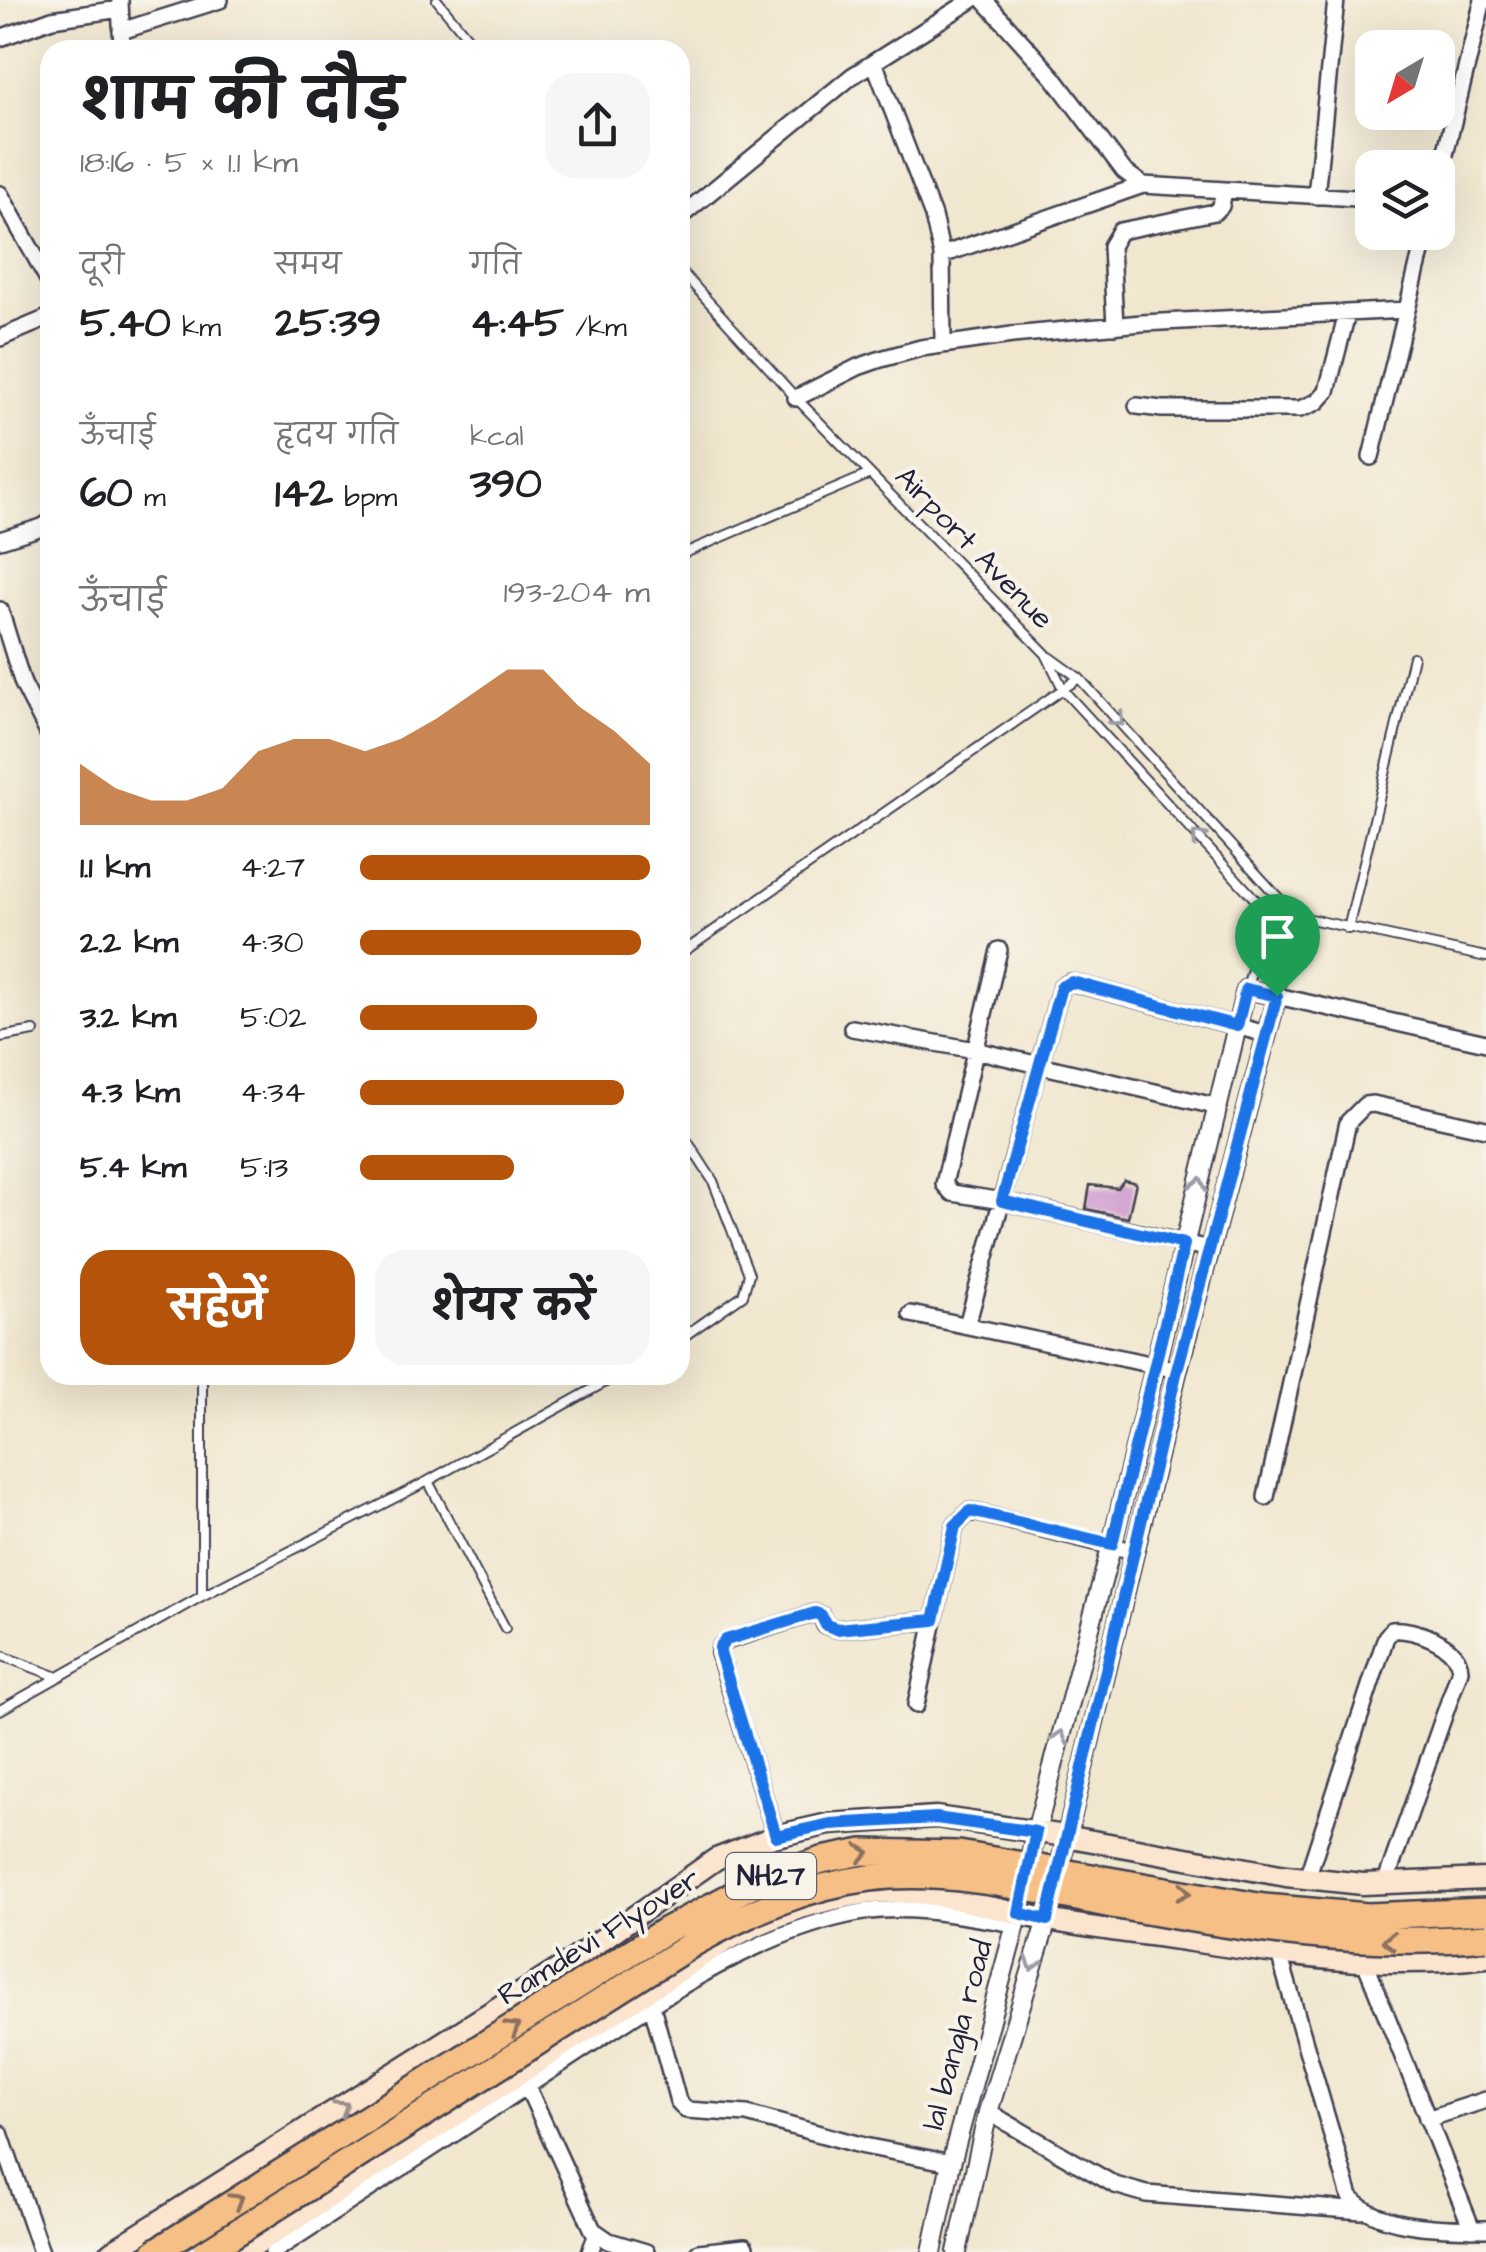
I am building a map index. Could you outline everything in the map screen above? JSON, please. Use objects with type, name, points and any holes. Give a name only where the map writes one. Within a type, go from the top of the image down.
[{"type":"highway","name":"Ramdevi Flyover","points":[[154,2252],[666,1930],[767,1877],[822,1860],[863,1852],[959,1854],[1264,1906],[1368,1916],[1486,1911]]},
{"type":"highway","name":"Ramdevi Flyover","points":[[206,2252],[694,1943],[741,1917],[790,1897],[842,1883],[910,1876],[994,1884],[1290,1936],[1375,1942],[1486,1937]]},
{"type":"main road","points":[[111,2252],[567,1964],[716,1859],[776,1836],[830,1824],[918,1818],[1065,1836],[1229,1868],[1307,1878],[1385,1884],[1486,1879]]},
{"type":"main road","points":[[244,2252],[719,1945],[761,1921],[838,1898],[893,1892],[942,1897],[1018,1918],[1365,1962],[1486,1956]]},
{"type":"street","points":[[122,32],[220,0]]},
{"type":"street","points":[[690,209],[852,76],[972,0]]},
{"type":"street","points":[[984,0],[1052,77],[1124,171],[1143,185]]},
{"type":"street","points":[[1316,196],[1336,0]]},
{"type":"street","points":[[1446,150],[1483,0]]},
{"type":"street","points":[[0,38],[52,19],[120,4],[122,40]]},
{"type":"street","points":[[874,62],[933,216],[942,255],[943,345]]},
{"type":"street","points":[[942,255],[1143,185],[1355,198]]},
{"type":"street","points":[[1116,326],[1112,246],[1120,231],[1215,212],[1224,190]]},
{"type":"street","points":[[0,194],[40,250]]},
{"type":"street","points":[[1371,458],[1422,250]]},
{"type":"street","points":[[796,398],[858,366],[943,345],[1012,335],[1407,310]]},
{"type":"street","points":[[1137,406],[1300,409],[1317,402],[1327,391],[1347,314]]},
{"type":"street","points":[[0,338],[40,321]]},
{"type":"street","points":[[0,540],[40,528]]},
{"type":"street","points":[[0,610],[24,684],[40,717]]},
{"type":"street","points":[[999,950],[944,1184],[952,1193],[1209,1249]]},
{"type":"street","points":[[966,1326],[1061,987],[1072,982],[1266,1034]]},
{"type":"street","points":[[1246,989],[1486,1043]]},
{"type":"street","name":"lal bangla road","points":[[932,2252],[1112,1544],[1246,989]]},
{"type":"street","name":"lal bangla road","points":[[958,2252],[988,2112],[1047,1920],[1178,1370],[1277,996]]},
{"type":"street","points":[[852,1028],[975,1050],[1218,1106]]},
{"type":"street","points":[[1266,1497],[1348,1122],[1365,1106],[1373,1104],[1486,1128]]},
{"type":"street","points":[[911,1314],[1178,1370]]},
{"type":"street","points":[[1126,1486],[1148,1492]]},
{"type":"street","points":[[916,1705],[955,1526],[970,1511],[1133,1551]]},
{"type":"street","points":[[776,1836],[720,1647],[726,1640],[815,1613],[821,1615],[826,1625],[837,1629],[934,1620]]},
{"type":"street","points":[[1307,1878],[1386,1637],[1392,1630],[1405,1629],[1450,1649],[1459,1659],[1460,1670],[1385,1884]]},
{"type":"street","points":[[1072,1692],[1097,1700]]},
{"type":"street","points":[[273,2252],[652,2006],[744,1952],[790,1931],[868,1912],[922,1910],[1018,1918]]},
{"type":"street","points":[[1279,1954],[1350,2197],[1362,2211]]},
{"type":"street","points":[[988,2112],[1115,2185],[1146,2194],[1362,2211],[1410,2224],[1479,2229],[1427,2119],[1365,1962]]},
{"type":"street","points":[[652,2006],[678,2101],[686,2110],[747,2114],[864,2146],[952,2162]]},
{"type":"street","points":[[526,2086],[586,2220],[609,2241],[646,2252]]},
{"type":"street","points":[[1427,2119],[1486,2100]]},
{"type":"street","points":[[0,2133],[42,2252]]},
{"type":"street","points":[[590,2252],[597,2232]]},
{"type":"street","points":[[698,2252],[745,2248]]},
{"type":"lane","points":[[437,0],[470,40]]},
{"type":"lane","name":"Airport Avenue","points":[[690,281],[796,398],[1046,654],[1064,691],[1264,909]]},
{"type":"lane","points":[[690,551],[870,474]]},
{"type":"lane","points":[[1046,654],[1079,678],[1295,916],[1277,996]]},
{"type":"lane","points":[[1348,929],[1413,657]]},
{"type":"lane","points":[[690,947],[1079,678]]},
{"type":"lane","points":[[1246,989],[1263,931],[1264,909],[1486,958]]},
{"type":"lane","points":[[0,1037],[34,1031]]},
{"type":"lane","points":[[690,1145],[713,1181],[749,1274],[744,1295],[690,1332]]},
{"type":"lane","points":[[202,1385],[202,1596]]},
{"type":"lane","points":[[0,1710],[202,1596],[428,1480],[600,1385]]},
{"type":"lane","points":[[428,1480],[505,1628]]},
{"type":"lane","points":[[0,1655],[58,1677]]},
{"type":"building","points":[[1124,1180],[1136,1183],[1128,1218],[1086,1209],[1090,1185],[1118,1188]]},
{"type":"route","points":[[1072,982],[1237,1026],[1246,989],[1277,996],[1176,1374],[1047,1920],[1019,1913],[1036,1832],[936,1818],[830,1824],[776,1836],[720,1653],[726,1640],[815,1613],[821,1615],[826,1625],[837,1629],[934,1620],[955,1526],[970,1511],[1112,1544],[1184,1244],[1002,1201],[1061,987],[1072,982]]}]
